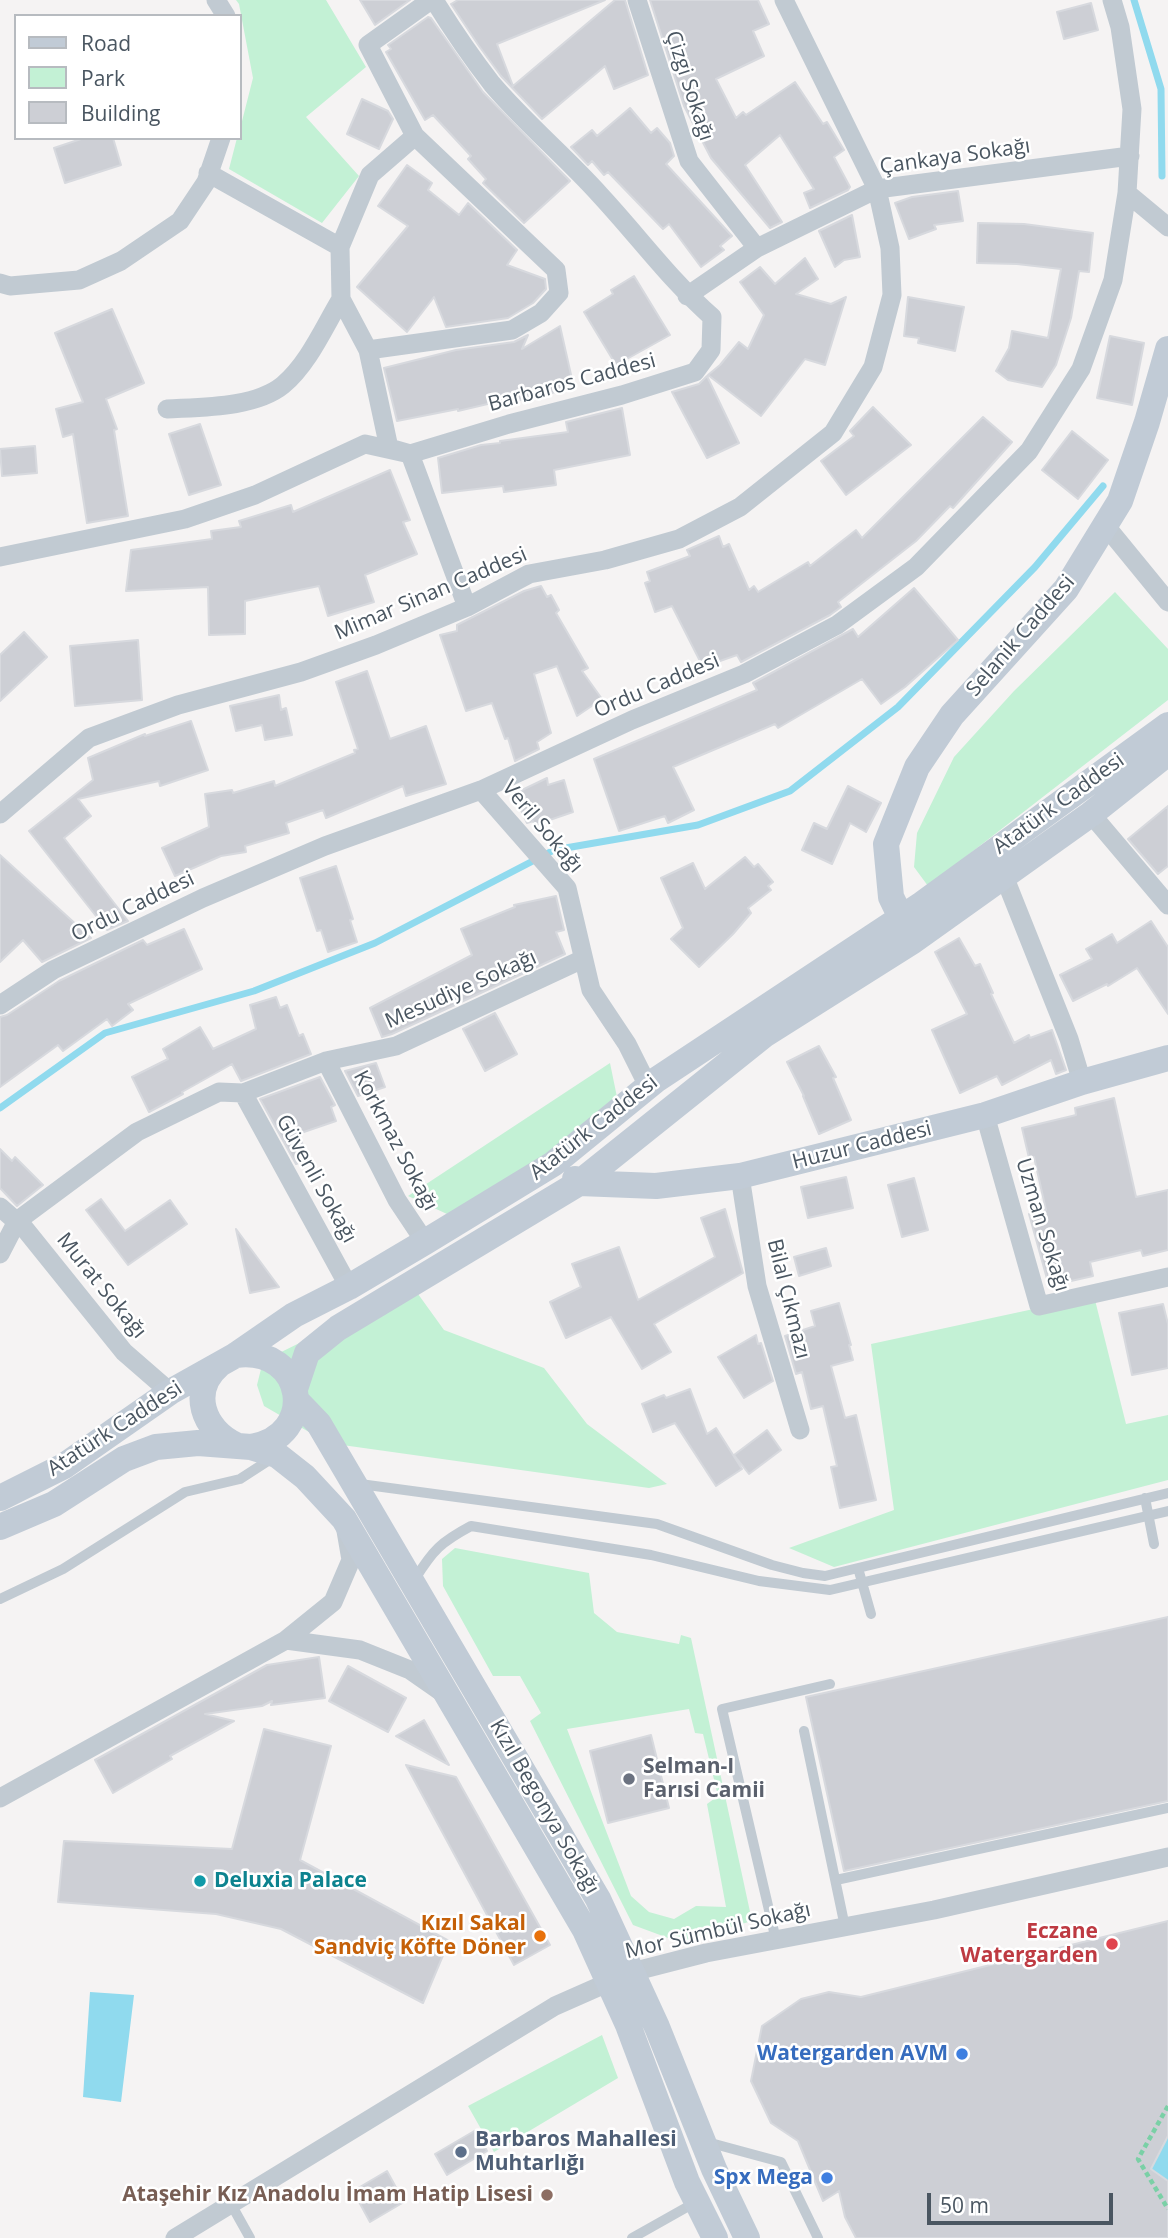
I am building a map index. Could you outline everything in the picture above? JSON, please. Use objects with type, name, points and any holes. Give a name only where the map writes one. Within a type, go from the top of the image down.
[{"type":"main road","name":"Selanik Caddesi","points":[[913,942],[891,897],[886,844],[917,767],[952,715],[1066,589],[1105,526],[1120,501],[1168,349]]},
{"type":"main road","name":"Atatürk Caddesi","points":[[0,1498],[64,1466],[170,1392],[294,1315],[349,1287],[553,1164],[648,1086],[901,918],[1168,725]]},
{"type":"main road","name":"Atatürk Caddesi","points":[[296,1394],[307,1353],[338,1328],[579,1183],[764,1035],[913,942],[1091,814],[1168,753]]},
{"type":"main road","name":"Huzur Caddesi","points":[[579,1183],[656,1186],[740,1176],[985,1115],[1082,1082],[1168,1058]]},
{"type":"main road","points":[[553,1164],[579,1183]]},
{"type":"main road","points":[[258,1354],[269,1357],[288,1373],[296,1394],[294,1414],[279,1437],[269,1443],[244,1446],[216,1433],[206,1419],[203,1404],[204,1389],[209,1376],[230,1357],[258,1354]]},
{"type":"main road","name":"Kızıl Begonya Sokağı","points":[[296,1394],[319,1424],[598,1899],[620,1977],[628,2025],[687,2182],[715,2238]]},
{"type":"main road","name":"Atatürk Caddesi","points":[[0,1527],[54,1504],[106,1469],[156,1447],[198,1443],[244,1446]]},
{"type":"main road","name":"Kızıl Begonya Sokağı","points":[[244,1446],[277,1455],[305,1477],[344,1519],[584,1930],[620,1977],[704,2141],[747,2238]]},
{"type":"street","points":[[368,350],[512,330],[541,313],[559,293],[556,270],[415,136],[368,44],[433,0]]},
{"type":"street","name":"Barbaros Caddesi","points":[[0,557],[185,519],[255,495],[365,444],[410,454],[695,372],[711,350],[712,317],[687,296],[641,239],[598,192],[493,85],[433,0]]},
{"type":"street","name":"Çizgi Sokağı","points":[[637,0],[689,161],[757,248]]},
{"type":"street","name":"Mimar Sinan Caddesi","points":[[0,814],[89,738],[178,705],[301,672],[376,645],[467,607],[528,574],[605,560],[679,539],[740,507],[833,433],[873,367],[892,295],[890,248],[877,190],[784,0]]},
{"type":"street","name":"Ordu Caddesi","points":[[0,1005],[53,970],[203,898],[325,846],[481,790],[632,720],[744,674],[837,625],[916,567],[1029,451],[1081,369],[1112,280],[1127,193],[1132,109],[1120,27],[1112,0]]},
{"type":"street","points":[[415,136],[370,175],[340,247],[341,299],[368,350],[389,448],[410,454],[467,607]]},
{"type":"street","points":[[0,283],[10,286],[79,280],[121,261],[180,221],[206,182],[219,140]]},
{"type":"street","name":"Çankaya Sokağı","points":[[687,296],[757,248],[877,190],[1130,156]]},
{"type":"street","points":[[208,173],[340,247]]},
{"type":"street","points":[[1127,193],[1168,227]]},
{"type":"street","points":[[167,409],[228,405],[260,397],[282,386],[306,359],[341,299]]},
{"type":"street","points":[[1105,526],[1168,602]]},
{"type":"street","name":"Veril Sokağı","points":[[481,790],[567,888],[591,990],[627,1044],[648,1086]]},
{"type":"street","points":[[1091,814],[1168,905]]},
{"type":"street","points":[[1004,876],[1069,1039],[1082,1082]]},
{"type":"street","name":"Mesudiye Sokağı","points":[[0,1254],[17,1221],[137,1132],[219,1092],[243,1093],[326,1061],[396,1046],[583,959]]},
{"type":"street","name":"Korkmaz Sokağı","points":[[326,1061],[397,1200],[425,1242]]},
{"type":"street","name":"Güvenli Sokağı","points":[[243,1093],[349,1287]]},
{"type":"street","name":"Uzman Sokağı","points":[[985,1115],[1039,1306],[1168,1277]]},
{"type":"street","name":"Bilal Çıkmazı","points":[[740,1176],[757,1286],[800,1430]]},
{"type":"street","name":"Murat Sokağı","points":[[0,1207],[17,1221],[124,1352],[170,1392]]},
{"type":"street","points":[[0,1798],[286,1640],[333,1602],[351,1560],[344,1519]]},
{"type":"street","points":[[286,1640],[360,1650],[410,1670],[448,1696]]},
{"type":"street","name":"Mor Sümbül Sokağı","points":[[175,2238],[555,2006],[620,1977],[706,1953],[934,1910],[1168,1857]]},
{"type":"lane","points":[[0,1599],[63,1569],[185,1492],[240,1479],[277,1455]]},
{"type":"lane","points":[[354,1483],[657,1524],[772,1565],[825,1576],[1168,1493]]},
{"type":"lane","points":[[1145,1498],[1154,1544]]},
{"type":"lane","points":[[413,1583],[444,1540],[471,1526],[652,1555],[759,1581],[830,1590],[1168,1511]]},
{"type":"lane","points":[[858,1568],[871,1614]]},
{"type":"lane","points":[[776,1940],[722,1709],[830,1684]]},
{"type":"lane","points":[[804,1731],[845,1927]]},
{"type":"lane","points":[[836,1880],[1168,1808]]},
{"type":"lane","points":[[704,2141],[781,2162],[818,2238]]},
{"type":"lane","points":[[632,2238],[696,2202]]},
{"type":"lane","points":[[231,2204],[250,2238]]},
{"type":"path","points":[[1168,2106],[1138,2159],[1168,2209]]},
{"type":"green space","points":[[236,0],[326,0],[366,67],[306,117],[359,176],[322,223],[229,169],[236,140],[242,140],[242,121],[253,78]]},
{"type":"green space","points":[[1115,592],[1168,649],[1168,700],[928,886],[914,867],[917,833],[954,757],[1014,691]]},
{"type":"green space","points":[[610,1063],[618,1102],[550,1157],[447,1214],[408,1196]]},
{"type":"green space","points":[[413,1287],[444,1330],[544,1368],[587,1424],[667,1484],[649,1488],[328,1443],[264,1406],[257,1385],[263,1361]]},
{"type":"green space","points":[[1094,1296],[1126,1424],[1168,1415],[1168,1480],[834,1567],[789,1548],[894,1510],[871,1344]]},
{"type":"green space","points":[[455,1548],[589,1573],[594,1613],[617,1632],[679,1644],[681,1635],[691,1638],[752,1921],[679,1942],[633,1925],[530,1721],[541,1713],[520,1676],[493,1676],[443,1586],[442,1559]],"holes":[[[689,1709],[695,1733],[703,1734],[718,1796],[707,1804],[726,1907],[696,1906],[674,1919],[649,1912],[631,1896],[567,1729]]]},
{"type":"green space","points":[[602,2035],[618,2078],[494,2152],[468,2106]]},
{"type":"water","points":[[90,1992],[134,1995],[121,2102],[83,2097]]},
{"type":"water","points":[[1168,2136],[1168,2181],[1151,2169]]},
{"type":"building","points":[[360,0],[410,0],[375,25]]},
{"type":"building","points":[[458,0],[605,0],[497,44],[513,86],[615,0],[625,0],[648,75],[614,89],[605,66],[542,119],[501,76],[479,46],[451,4]]},
{"type":"building","points":[[650,0],[758,0],[769,24],[753,31],[764,56],[716,79],[736,118],[743,112],[746,115],[795,82],[823,124],[827,122],[844,150],[834,157],[850,187],[848,190],[810,208],[804,193],[814,189],[780,135],[745,165],[782,222],[770,228],[711,158],[684,106]]},
{"type":"building","points":[[1091,3],[1098,30],[1064,39],[1057,12]]},
{"type":"building","points":[[428,17],[483,92],[570,181],[524,223],[483,183],[486,179],[468,159],[471,156],[433,115],[425,120],[386,52],[391,49],[388,45]]},
{"type":"building","points":[[362,99],[388,111],[393,119],[379,149],[347,134]]},
{"type":"building","points":[[630,108],[651,133],[657,128],[670,143],[674,156],[666,164],[732,236],[720,246],[724,250],[701,267],[669,224],[663,229],[608,172],[604,175],[592,161],[588,165],[571,147],[592,130],[597,136]]},
{"type":"building","points":[[78,140],[114,140],[121,165],[65,183],[54,148]]},
{"type":"building","points":[[407,165],[432,183],[428,190],[459,215],[468,203],[517,250],[507,265],[545,279],[546,289],[533,303],[508,318],[446,327],[434,297],[407,332],[357,287],[408,226],[378,206]]},
{"type":"building","points":[[958,191],[963,221],[934,225],[936,229],[909,239],[895,203],[912,197]]},
{"type":"building","points":[[852,215],[860,257],[844,260],[835,267],[819,231]]},
{"type":"building","points":[[978,223],[1024,224],[1093,233],[1089,272],[1079,271],[1071,318],[1056,365],[1042,387],[1008,380],[996,371],[1009,348],[1012,331],[1048,338],[1061,269],[977,263]]},
{"type":"building","points":[[805,258],[818,279],[796,294],[831,304],[846,297],[825,365],[805,359],[761,416],[708,375],[739,342],[748,349],[764,315],[740,282],[760,267],[775,284]]},
{"type":"building","points":[[634,276],[670,335],[616,365],[584,312],[613,294],[611,290]]},
{"type":"building","points":[[908,297],[964,307],[955,351],[918,343],[919,338],[904,336]]},
{"type":"building","points":[[112,309],[144,383],[106,399],[117,429],[114,430],[128,516],[87,523],[73,434],[63,437],[56,409],[83,402],[55,333]]},
{"type":"building","points":[[560,326],[574,388],[497,405],[496,402],[397,421],[384,368],[456,350],[514,342],[528,335],[522,349]]},
{"type":"building","points":[[1110,336],[1144,343],[1132,405],[1097,398]]},
{"type":"building","points":[[707,376],[739,443],[707,458],[672,392],[699,384]]},
{"type":"building","points":[[873,407],[911,445],[846,495],[821,461],[854,436],[850,431]]},
{"type":"building","points":[[622,408],[630,455],[554,470],[556,485],[504,492],[503,486],[442,493],[438,458],[500,441],[568,432],[566,422]]},
{"type":"building","points":[[983,417],[1012,442],[953,508],[950,506],[916,541],[838,602],[841,607],[830,615],[741,662],[737,655],[703,667],[672,606],[655,612],[645,583],[650,581],[647,572],[690,556],[687,550],[719,536],[723,547],[729,544],[749,590],[754,586],[758,592],[808,562],[810,566],[856,530],[862,538]]},
{"type":"building","points":[[200,424],[221,485],[189,495],[169,434]]},
{"type":"building","points":[[1072,431],[1108,460],[1078,499],[1042,470]]},
{"type":"building","points":[[35,446],[37,473],[2,476],[0,449]]},
{"type":"building","points":[[390,470],[410,520],[403,522],[417,554],[365,575],[374,602],[328,616],[319,586],[245,601],[245,634],[209,635],[208,587],[126,591],[131,550],[212,539],[211,531],[241,527],[239,521],[291,505],[293,512]]},
{"type":"building","points":[[541,586],[547,597],[551,595],[559,610],[556,613],[588,668],[582,671],[602,699],[577,716],[557,666],[534,674],[551,733],[537,742],[539,749],[515,761],[492,703],[466,711],[440,635],[457,631],[457,625],[524,591]]},
{"type":"building","points":[[914,588],[958,640],[905,687],[881,704],[862,679],[778,728],[775,724],[673,767],[694,810],[668,823],[665,816],[619,831],[594,759],[757,690],[753,683],[853,629],[858,637]]},
{"type":"building","points":[[24,632],[47,657],[0,701],[0,655]]},
{"type":"building","points":[[138,640],[142,700],[75,706],[70,646]]},
{"type":"building","points":[[367,671],[390,739],[426,726],[446,784],[406,796],[403,786],[326,818],[323,810],[286,823],[289,833],[245,846],[246,852],[221,856],[175,876],[162,848],[209,827],[205,794],[232,790],[233,793],[274,781],[275,786],[355,753],[354,750],[358,749],[336,682]]},
{"type":"building","points":[[279,695],[281,710],[286,708],[292,735],[265,740],[262,725],[236,731],[230,706]]},
{"type":"building","points":[[191,721],[208,770],[160,786],[159,781],[78,799],[91,816],[64,838],[128,921],[107,930],[29,831],[93,780],[88,758],[145,734]]},
{"type":"building","points":[[547,778],[548,785],[564,780],[573,812],[535,825],[533,821],[527,823],[517,801],[523,799],[520,791]]},
{"type":"building","points":[[848,786],[881,803],[866,832],[850,823],[832,864],[802,850],[814,823],[827,829]]},
{"type":"building","points":[[1168,806],[1168,866],[1158,874],[1128,839]]},
{"type":"building","points":[[0,855],[91,938],[42,962],[23,940],[0,962]]},
{"type":"building","points":[[745,857],[754,867],[758,864],[773,882],[768,886],[771,890],[748,908],[751,913],[699,967],[671,939],[683,928],[661,878],[693,863],[705,889]]},
{"type":"building","points":[[336,866],[353,919],[350,920],[357,942],[328,952],[321,930],[317,931],[300,878]]},
{"type":"building","points":[[556,896],[564,930],[556,932],[565,954],[382,1037],[370,1008],[472,955],[461,929],[515,907],[514,905]]},
{"type":"building","points":[[1151,921],[1168,947],[1168,1014],[1137,968],[1108,986],[1107,984],[1073,1001],[1060,975],[1092,959],[1086,949],[1112,934],[1117,943]]},
{"type":"building","points":[[184,929],[202,969],[128,1004],[133,1010],[112,1026],[107,1019],[63,1051],[58,1045],[0,1087],[0,1017],[59,981],[143,940],[147,945]]},
{"type":"building","points":[[959,938],[975,966],[980,964],[1014,1043],[1029,1035],[1030,1038],[1052,1030],[1066,1070],[1056,1074],[1051,1060],[1002,1085],[997,1076],[960,1093],[932,1030],[967,1014],[935,952]]},
{"type":"building","points":[[276,997],[280,1008],[287,1005],[299,1036],[303,1034],[311,1054],[241,1081],[232,1064],[149,1112],[132,1077],[168,1059],[163,1049],[200,1027],[213,1049],[256,1029],[250,1005]]},
{"type":"building","points":[[495,1013],[517,1054],[485,1071],[463,1029]]},
{"type":"building","points":[[819,1046],[836,1077],[833,1078],[851,1120],[819,1134],[787,1062]]},
{"type":"building","points":[[376,1063],[385,1087],[358,1096],[345,1071]]},
{"type":"building","points":[[320,1077],[335,1105],[331,1107],[336,1121],[298,1134],[309,1159],[296,1164],[260,1099]]},
{"type":"building","points":[[1114,1098],[1136,1197],[1168,1190],[1168,1250],[1143,1256],[1141,1250],[1090,1262],[1093,1276],[1049,1286],[1029,1214],[1046,1210],[1034,1157],[1029,1158],[1022,1128],[1076,1115],[1075,1108]]},
{"type":"building","points":[[0,1149],[12,1161],[15,1157],[43,1185],[17,1206],[0,1188]]},
{"type":"building","points":[[846,1177],[853,1208],[808,1218],[801,1187]]},
{"type":"building","points":[[914,1178],[928,1230],[902,1237],[888,1185]]},
{"type":"building","points":[[101,1199],[125,1231],[170,1200],[187,1224],[128,1265],[86,1210]]},
{"type":"building","points":[[725,1209],[743,1273],[654,1324],[671,1352],[642,1369],[611,1317],[566,1338],[550,1302],[581,1287],[572,1264],[619,1247],[638,1300],[715,1257],[701,1218]]},
{"type":"building","points":[[236,1229],[279,1287],[250,1293]]},
{"type":"building","points":[[826,1248],[831,1266],[799,1276],[794,1257]]},
{"type":"building","points":[[839,1303],[853,1360],[831,1366],[845,1418],[856,1415],[876,1500],[840,1508],[831,1467],[837,1466],[823,1406],[811,1409],[802,1372],[796,1374],[785,1336],[815,1326],[811,1311]]},
{"type":"building","points":[[1163,1304],[1168,1324],[1168,1368],[1132,1375],[1119,1313]]},
{"type":"building","points":[[756,1335],[773,1381],[744,1398],[718,1357]]},
{"type":"building","points":[[690,1389],[707,1434],[716,1428],[742,1469],[716,1486],[675,1423],[653,1432],[642,1404]]},
{"type":"building","points":[[767,1430],[781,1450],[749,1474],[734,1455]]},
{"type":"building","points":[[1168,1617],[1168,1801],[844,1871],[806,1697]]},
{"type":"building","points":[[319,1657],[325,1698],[271,1705],[272,1701],[262,1706],[205,1714],[234,1721],[170,1756],[172,1759],[113,1793],[95,1760],[267,1665]]},
{"type":"building","points":[[348,1666],[406,1698],[388,1732],[329,1701]]},
{"type":"building","points":[[424,1720],[449,1765],[396,1736]]},
{"type":"building","name":"Deluxia Palace","points":[[264,1729],[331,1746],[300,1860],[449,1941],[423,2003],[281,1929],[216,1914],[58,1902],[64,1841],[232,1849]]},
{"type":"building","name":"Selman-I Farısi Camii","points":[[651,1735],[669,1808],[608,1823],[590,1751]]},
{"type":"building","points":[[406,1765],[456,1777],[550,1945],[514,1965]]},
{"type":"building","name":"Watergarden AVM","points":[[1168,1921],[1168,2136],[1151,2169],[1168,2181],[1168,2238],[856,2238],[845,2217],[839,2191],[823,2201],[798,2141],[771,2123],[751,2081],[762,2026],[801,1999],[829,1992],[861,1997]]},
{"type":"building","name":"Barbaros Mahallesi Muhtarlığı","points":[[476,2130],[487,2151],[447,2175],[435,2154]]},
{"type":"building","points":[[387,2171],[404,2202],[370,2222],[353,2191]]},
{"type":"waterway","points":[[1134,0],[1161,89],[1162,176]]},
{"type":"waterway","points":[[0,1108],[105,1033],[254,991],[375,943],[554,850],[698,825],[790,791],[898,707],[1035,567],[1103,486]]},
{"type":"place","name":"Selman-I Farısi Camii","points":[[629,1779]]},
{"type":"place","name":"Deluxia Palace","points":[[200,1881]]},
{"type":"place","name":"Kızıl Sakal Sandviç Köfte Döner","points":[[540,1936]]},
{"type":"place","name":"Eczane Watergarden","points":[[1112,1944]]},
{"type":"place","name":"Watergarden AVM","points":[[962,2054]]},
{"type":"place","name":"Barbaros Mahallesi Muhtarlığı","points":[[461,2152]]},
{"type":"place","name":"Spx Mega","points":[[827,2178]]},
{"type":"place","name":"Ataşehir Kız Anadolu İmam Hatip Lisesi","points":[[547,2195]]}]
